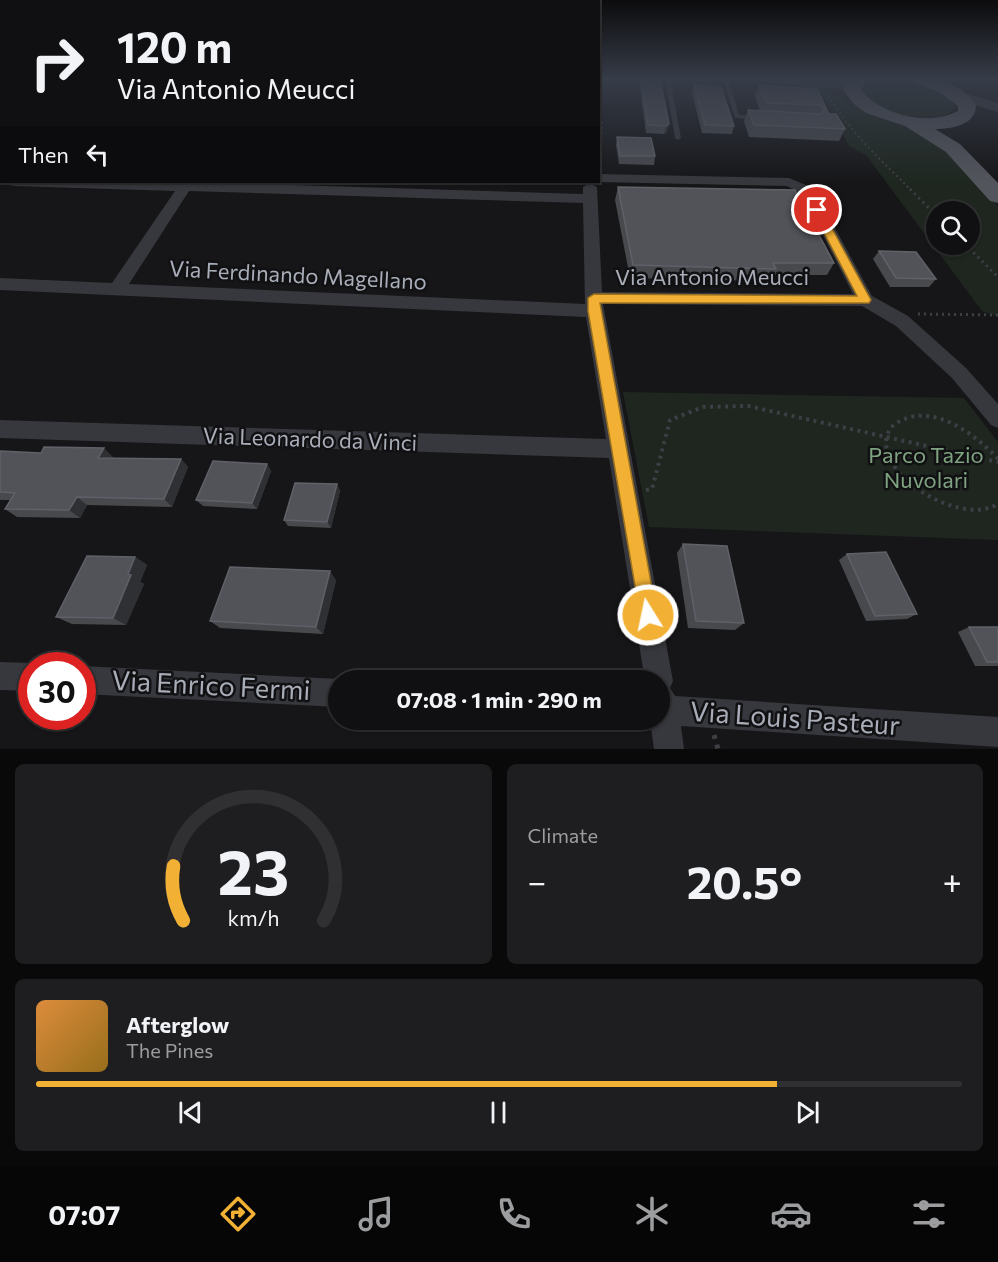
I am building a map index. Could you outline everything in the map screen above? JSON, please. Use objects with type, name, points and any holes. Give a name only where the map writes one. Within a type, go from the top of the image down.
[{"type":"main road","points":[[884,114],[909,121],[932,123],[959,118]]},
{"type":"main road","points":[[953,148],[961,114]]},
{"type":"main road","points":[[909,121],[953,148],[998,196]]},
{"type":"street","points":[[959,118],[979,114]]},
{"type":"street","points":[[600,178],[789,182],[808,191],[865,300],[902,321],[959,373],[998,419]]},
{"type":"street","points":[[100,183],[590,190],[594,304],[657,670]]},
{"type":"street","points":[[117,289],[187,184]]},
{"type":"street","name":"Via Ferdinando Magellano","points":[[0,284],[594,304]]},
{"type":"street","name":"Via Antonio Meucci","points":[[594,304],[865,300]]},
{"type":"street","name":"Via Leonardo da Vinci","points":[[0,429],[620,449]]},
{"type":"street","points":[[0,676],[18,677]]},
{"type":"street","name":"Via Enrico Fermi","points":[[96,681],[328,692]]},
{"type":"street","name":"Via Louis Pasteur","points":[[670,697],[998,732]]},
{"type":"street","points":[[666,730],[669,749]]},
{"type":"lane","points":[[674,114],[678,138]]},
{"type":"lane","points":[[736,114],[737,117],[759,118]]},
{"type":"path","points":[[839,114],[862,141],[926,205]]},
{"type":"path","points":[[976,255],[998,277]]},
{"type":"path","points":[[902,321],[918,314],[998,315]]},
{"type":"path","points":[[637,490],[652,489],[670,420],[694,408],[706,405],[730,404],[760,408],[998,460]]},
{"type":"path","points":[[998,460],[987,446],[968,431],[946,421],[925,416],[907,417],[893,424],[886,437],[888,454],[900,473],[919,491],[944,505],[970,511],[992,509],[998,504]]},
{"type":"green space","points":[[832,114],[872,114],[904,124],[947,148],[998,206],[998,317],[982,311],[940,255],[980,255],[980,201],[926,201],[926,236],[866,155],[849,146]]},
{"type":"green space","points":[[899,114],[946,114],[931,118]]},
{"type":"green space","name":"Parco Tazio Nuvolari","points":[[623,392],[964,398],[998,442],[998,540],[649,527]]},
{"type":"building","points":[[646,114],[667,114],[669,124],[666,126],[648,125]]},
{"type":"building","points":[[702,114],[730,114],[734,126],[705,125]]},
{"type":"building","points":[[750,114],[819,114],[836,114],[845,129],[754,125]]},
{"type":"building","points":[[617,137],[651,138],[655,156],[620,156]]},
{"type":"building","points":[[618,187],[795,190],[834,263],[773,263],[776,269],[633,265]]},
{"type":"building","points":[[879,251],[916,252],[936,279],[896,278]]},
{"type":"building","points":[[44,447],[104,448],[98,458],[181,459],[164,499],[77,497],[69,510],[5,509],[15,493],[0,492],[0,451],[41,453]]},
{"type":"building","points":[[213,461],[267,464],[252,503],[196,500]]},
{"type":"building","points":[[295,483],[337,484],[327,522],[284,520]]},
{"type":"building","points":[[683,544],[727,546],[744,623],[696,621]]},
{"type":"building","points":[[886,552],[917,614],[875,616],[847,554]]},
{"type":"building","points":[[87,556],[135,557],[128,574],[131,575],[113,618],[56,617]]},
{"type":"building","points":[[230,567],[330,571],[316,627],[210,621]]},
{"type":"building","points":[[969,627],[998,627],[998,662],[987,662]]},
{"type":"route","points":[[648,615],[594,311],[594,298],[865,300],[817,210]]}]
